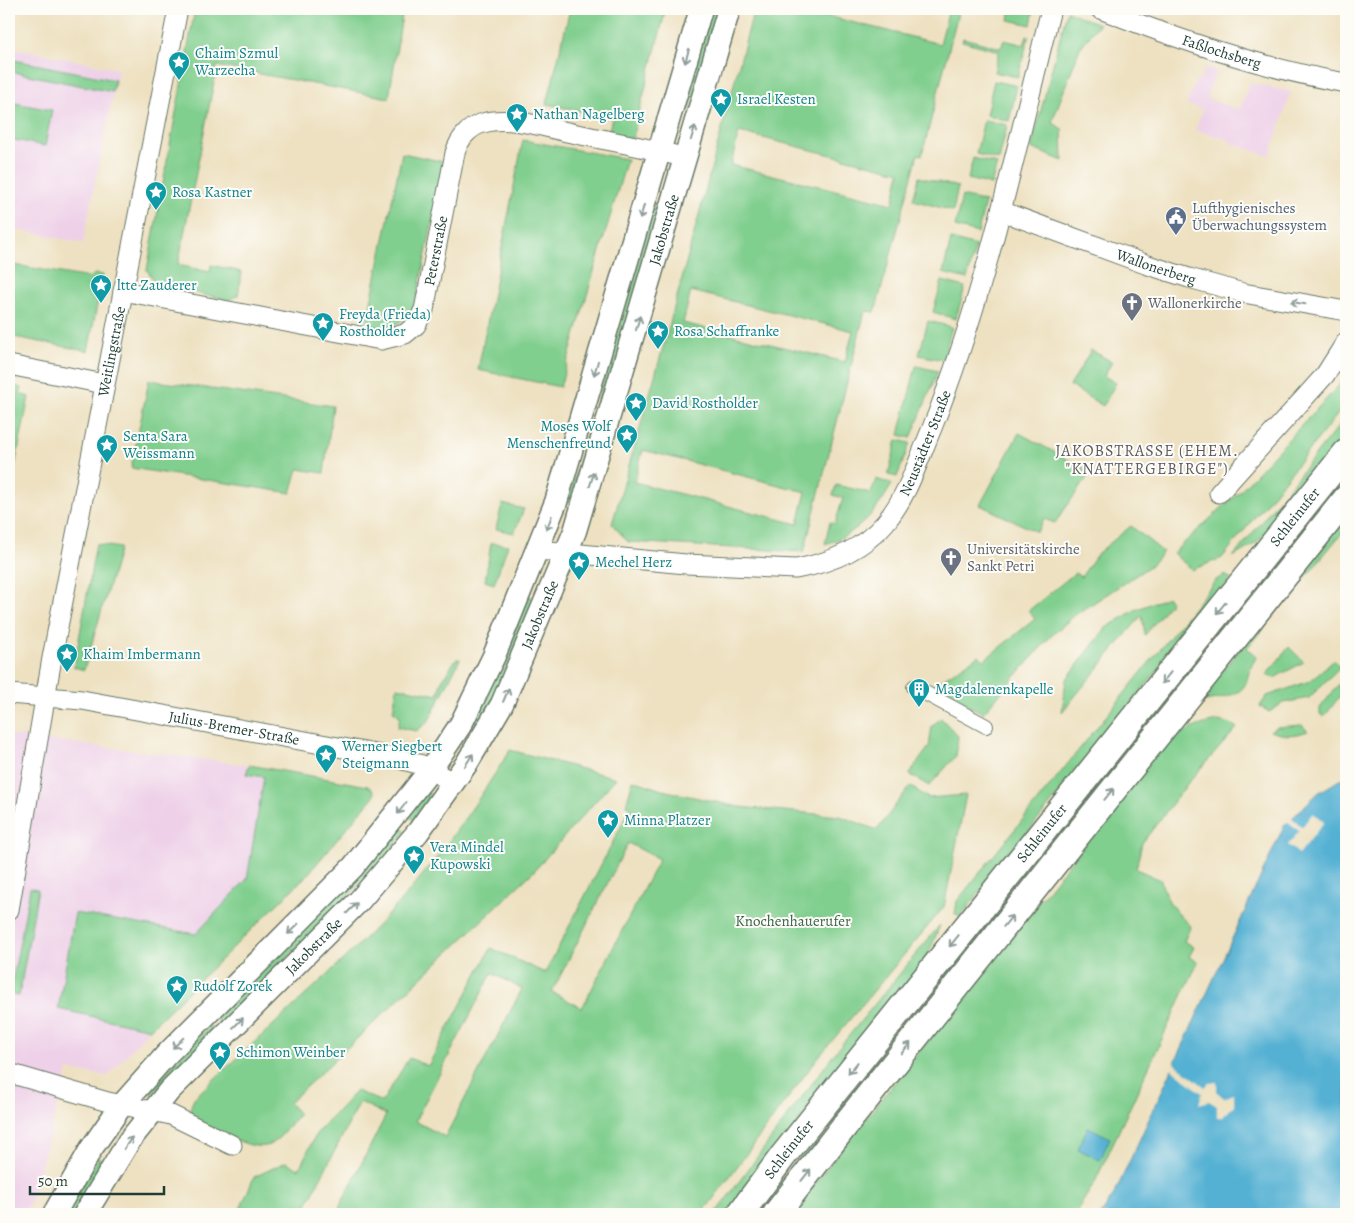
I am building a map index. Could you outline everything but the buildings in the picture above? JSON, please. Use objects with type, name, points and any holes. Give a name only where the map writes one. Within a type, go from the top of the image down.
[{"type":"main road","name":"Schleinufer","points":[[740,1214],[789,1148],[1346,453]]},
{"type":"main road","name":"Schleinufer","points":[[776,1214],[1346,498]]},
{"type":"street","name":"Weitlingstraße","points":[[9,910],[45,696],[178,9]]},
{"type":"street","name":"Jakobstraße","points":[[54,1214],[86,1157],[121,1106],[167,1054],[343,878],[396,816],[461,724],[476,696],[538,550],[564,480],[701,9]]},
{"type":"street","name":"Jakobstraße","points":[[85,1214],[114,1163],[153,1110],[186,1073],[359,901],[418,832],[484,738],[502,704],[567,553],[609,422],[729,9]]},
{"type":"street","name":"Neustädter Straße","points":[[538,550],[686,564],[796,569],[827,562],[844,555],[871,538],[886,521],[906,492],[942,403],[967,332],[1001,211],[1051,9]]},
{"type":"street","name":"Faßlochsberg","points":[[1100,9],[1163,34],[1232,56],[1269,67],[1346,83]]},
{"type":"street","name":"Peterstraße","points":[[123,291],[388,340],[398,337],[416,325],[424,310],[455,153],[464,136],[476,126],[493,121],[512,122],[659,150],[686,158]]},
{"type":"street","name":"Wallonerberg","points":[[1001,211],[1168,272],[1243,293],[1346,311]]},
{"type":"street","points":[[1219,493],[1325,375],[1346,342]]},
{"type":"street","points":[[9,365],[104,384]]},
{"type":"street","points":[[914,687],[986,726]]},
{"type":"street","name":"Julius-Bremer-Straße","points":[[9,694],[82,700],[392,757],[422,765],[454,783]]},
{"type":"street","points":[[9,1073],[121,1106],[153,1110],[171,1115],[232,1145]]},
{"type":"shaded area","points":[[9,47],[118,69],[83,243],[9,228]]},
{"type":"shaded area","points":[[1204,69],[1216,71],[1206,98],[1239,110],[1250,83],[1291,92],[1270,156],[1230,143],[1230,140],[1195,130],[1203,110],[1187,104],[1196,80],[1200,81]]},
{"type":"shaded area","points":[[9,735],[249,765],[246,774],[264,777],[247,879],[196,934],[75,913],[58,1009],[150,1029],[108,1076],[68,1070],[32,1197],[24,1214],[9,1214]]},
{"type":"green space","points":[[195,9],[403,9],[389,98],[217,66],[178,265],[210,272],[211,265],[242,272],[238,295],[229,300],[162,286],[154,281],[147,270]]},
{"type":"green space","points":[[570,9],[666,9],[632,139],[608,134],[612,118],[547,104]]},
{"type":"green space","points":[[711,9],[720,9],[690,110],[683,107]]},
{"type":"green space","points":[[754,9],[799,9],[940,44],[948,13],[932,9],[959,9],[922,155],[918,154],[875,312],[865,311],[804,552],[628,542],[612,524],[667,334]],"holes":[[[739,132],[900,172],[893,204],[731,165]],[[691,291],[853,331],[845,362],[683,323]],[[643,450],[806,492],[798,524],[634,482]]]},
{"type":"green space","points":[[994,9],[1034,9],[1031,25],[1009,20],[1010,13]]},
{"type":"green space","points":[[1067,11],[1099,24],[1080,48],[1052,122],[1062,129],[1063,161],[1031,148]]},
{"type":"green space","points":[[1027,35],[1029,36],[1018,77],[994,72],[999,51],[962,41],[963,38],[1001,48],[1004,40],[1024,45]]},
{"type":"green space","points":[[9,59],[115,80],[112,92],[9,71]]},
{"type":"green space","points":[[994,81],[1017,86],[1009,121],[986,115]]},
{"type":"green space","points":[[9,102],[52,110],[45,146],[9,139]]},
{"type":"green space","points":[[984,120],[1007,125],[999,160],[976,154]]},
{"type":"green space","points":[[523,140],[627,159],[560,387],[478,370]]},
{"type":"green space","points":[[402,153],[445,162],[416,302],[412,310],[402,321],[381,329],[365,330]]},
{"type":"green space","points":[[973,158],[997,164],[991,185],[968,179]]},
{"type":"green space","points":[[919,177],[958,187],[953,211],[913,200]]},
{"type":"green space","points":[[962,196],[985,202],[978,233],[955,227]]},
{"type":"green space","points":[[654,203],[662,205],[601,415],[594,413]]},
{"type":"green space","points":[[951,239],[976,246],[967,279],[943,273]]},
{"type":"green space","points":[[9,264],[89,278],[95,274],[103,275],[88,351],[9,336]]},
{"type":"green space","points":[[942,281],[965,287],[956,319],[933,312]]},
{"type":"green space","points":[[928,321],[952,327],[943,360],[919,355]]},
{"type":"green space","points":[[1091,350],[1112,362],[1104,376],[1116,383],[1103,406],[1070,386]]},
{"type":"green space","points":[[916,366],[938,371],[911,438],[899,435]]},
{"type":"green space","points":[[1346,378],[1346,404],[1222,558],[1192,570],[1173,553],[1240,491]]},
{"type":"green space","points":[[149,380],[333,406],[324,473],[298,469],[291,493],[131,468]]},
{"type":"green space","points":[[9,385],[22,388],[20,394],[29,397],[9,495]]},
{"type":"green space","points":[[1346,417],[1346,435],[1270,530],[1256,543],[1233,557]]},
{"type":"green space","points":[[591,421],[600,424],[575,503],[567,502]]},
{"type":"green space","points":[[1019,433],[1091,472],[1055,523],[1044,519],[1037,532],[980,505]]},
{"type":"green space","points":[[897,440],[910,443],[897,477],[888,475]]},
{"type":"green space","points":[[1346,470],[1346,482],[1300,540],[1294,536]]},
{"type":"green space","points":[[876,479],[892,484],[880,504],[856,528],[846,535],[825,544],[830,522],[835,524],[843,498],[833,495],[836,485],[871,493]]},
{"type":"green space","points":[[502,504],[524,509],[514,533],[496,529]]},
{"type":"green space","points":[[1346,518],[1346,528],[1247,648],[1257,657],[1243,687],[1229,696],[1206,701],[1203,695]]},
{"type":"green space","points":[[1131,526],[1163,552],[1150,566],[1075,615],[1051,636],[983,713],[931,687],[979,655],[984,660],[1035,619],[1028,611],[1075,573],[1081,577],[1098,553]]},
{"type":"green space","points":[[491,543],[508,545],[494,584],[485,581]]},
{"type":"green space","points":[[96,544],[120,548],[84,670],[74,667]]},
{"type":"green space","points":[[1225,575],[1231,579],[960,917],[955,914],[957,901],[1216,580]]},
{"type":"green space","points":[[529,596],[537,600],[481,726],[473,721]]},
{"type":"green space","points":[[1168,597],[1171,602],[1145,635],[1142,615],[1062,712],[1066,680],[1106,628],[1135,610]]},
{"type":"green space","points":[[1289,647],[1304,662],[1274,678],[1266,675]]},
{"type":"green space","points":[[456,659],[460,659],[428,722],[416,731],[398,727],[400,716],[393,711],[397,687],[438,695],[441,682]]},
{"type":"green space","points":[[1333,660],[1340,667],[1309,698],[1283,703],[1269,712],[1260,706],[1267,696],[1310,681]]},
{"type":"green space","points":[[1346,675],[1346,688],[1324,717],[1320,714],[1320,708]]},
{"type":"green space","points":[[1167,695],[1172,699],[761,1214],[754,1214]]},
{"type":"green space","points":[[941,718],[958,736],[956,756],[929,786],[909,774],[929,747],[932,726]]},
{"type":"green space","points":[[1218,721],[1231,724],[1237,728],[1188,783],[1142,843],[1136,869],[1161,880],[1165,894],[1172,906],[1191,926],[1184,941],[1194,947],[1189,957],[1198,962],[1094,1184],[1075,1214],[790,1214],[1158,752],[1185,732],[1201,725]]},
{"type":"green space","points":[[1302,725],[1308,731],[1289,735],[1270,731],[1277,727]]},
{"type":"green space","points":[[510,750],[616,778],[534,871],[289,1103],[299,1114],[273,1143],[261,1146],[242,1142],[194,1118],[190,1109],[194,1098],[334,968],[380,923],[416,883],[481,796]]},
{"type":"green space","points":[[249,765],[368,786],[374,791],[374,796],[308,874],[150,1029],[58,1009],[75,913],[196,934],[247,879],[264,777],[246,774]]},
{"type":"green space","name":"Knochenhauerufer","points":[[633,780],[662,790],[739,807],[840,816],[877,830],[910,786],[928,798],[966,795],[944,907],[816,1060],[702,1214],[336,1214],[386,1115],[360,1102],[302,1214],[238,1214],[254,1177],[286,1162],[299,1169],[316,1134],[356,1091],[382,1102],[409,1058],[428,1066],[491,948],[545,973],[631,807],[626,805]],"holes":[[[628,843],[659,859],[582,1008],[552,992]],[[492,973],[522,989],[445,1137],[415,1121]]]},
{"type":"green space","points":[[427,791],[430,794],[426,805],[414,821],[408,815]]},
{"type":"green space","points":[[400,826],[406,831],[374,870],[221,1025],[216,1019]]},
{"type":"green space","points":[[30,888],[38,889],[19,996],[10,994]]},
{"type":"green space","points":[[940,925],[927,958],[727,1214],[715,1214],[837,1050]]},
{"type":"green space","points":[[210,1025],[215,1030],[153,1094],[148,1093],[148,1091]]},
{"type":"green space","points":[[98,1157],[104,1161],[73,1214],[65,1214]]},
{"type":"water","points":[[1346,776],[1346,1214],[1101,1214],[1114,1195],[1284,826],[1318,793]]},
{"type":"water","points":[[1088,1127],[1110,1138],[1100,1160],[1078,1149]]},
{"type":"pier","points":[[1313,813],[1324,822],[1299,854],[1288,845],[1299,831],[1286,820],[1290,816],[1302,827]]},
{"type":"pier","points":[[1173,1062],[1205,1087],[1209,1083],[1217,1082],[1217,1092],[1224,1098],[1234,1094],[1234,1105],[1222,1117],[1217,1117],[1217,1106],[1209,1101],[1199,1104],[1202,1093],[1171,1068]]},
{"type":"place","name":"Chaim Szmul Warzecha","points":[[179,81]]},
{"type":"place","name":"Israel Kesten","points":[[721,118]]},
{"type":"place","name":"Nathan Nagelberg","points":[[517,133]]},
{"type":"place","name":"Rosa Kastner","points":[[156,211]]},
{"type":"place","name":"Lufthygienisches Überwachungssystem","points":[[1176,236]]},
{"type":"place","name":"ltte Zauderer","points":[[101,304]]},
{"type":"place","name":"Wallonerkirche","points":[[1132,322]]},
{"type":"place","name":"Freyda (Frieda) Rostholder","points":[[323,342]]},
{"type":"place","name":"Rosa Schaffranke","points":[[658,350]]},
{"type":"place","name":"David Rostholder","points":[[636,422]]},
{"type":"place","name":"Moses Wolf Menschenfreund","points":[[627,454]]},
{"type":"place","name":"Senta Sara Weissmann","points":[[107,464]]},
{"type":"place","name":"Universitätskirche Sankt Petri","points":[[951,577]]},
{"type":"place","name":"Mechel Herz","points":[[579,581]]},
{"type":"place","name":"Khaim Imbermann","points":[[67,673]]},
{"type":"place","name":"Magdalenenkapelle","points":[[919,708]]},
{"type":"place","name":"Werner Siegbert Steigmann","points":[[326,774]]},
{"type":"place","name":"Minna Platzer","points":[[608,839]]},
{"type":"place","name":"Vera Mindel Kupowski","points":[[414,875]]},
{"type":"place","name":"Rudolf Zorek","points":[[177,1005]]},
{"type":"place","name":"Schimon Weinber","points":[[220,1071]]},
{"type":"district","name":"JAKOBSTRASSE (EHEM. \"KNATTERGEBIRGE\")","points":[[1147,460]]}]
